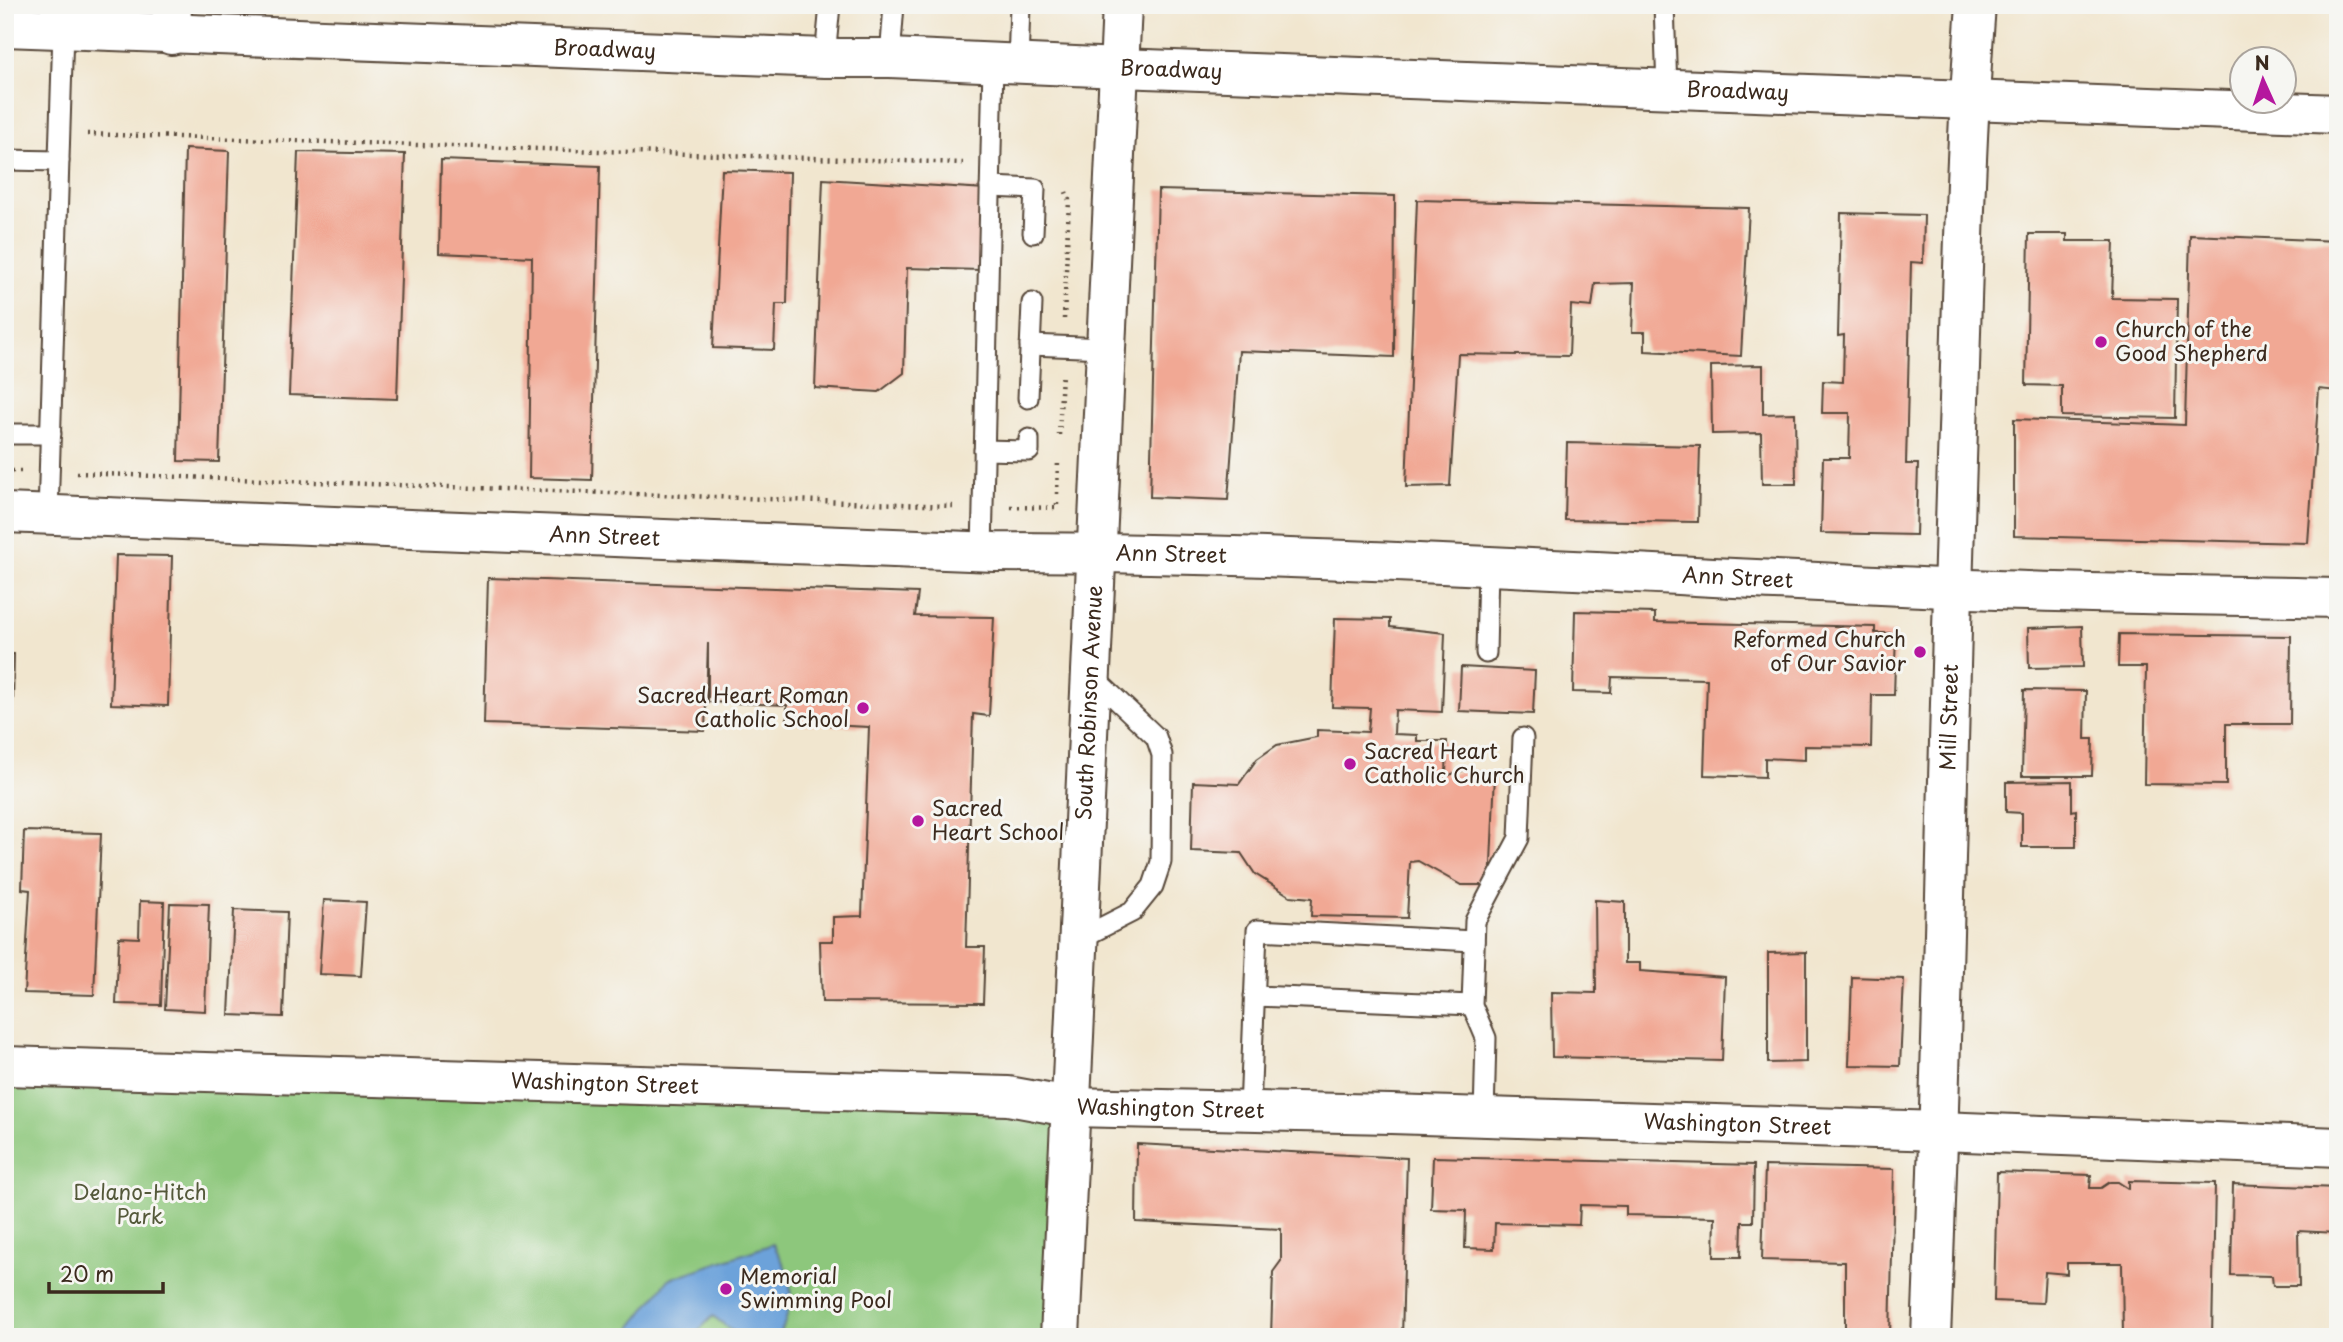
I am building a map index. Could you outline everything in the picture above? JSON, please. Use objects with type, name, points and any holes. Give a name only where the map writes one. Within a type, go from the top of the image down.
[{"type":"main road","name":"South Robinson Avenue","points":[[1060,1337],[1122,5]]},
{"type":"main road","name":"Mill Street","points":[[1931,1337],[1940,1131],[1952,589],[1969,100],[1976,5]]},
{"type":"main road","name":"Broadway","points":[[5,27],[63,30],[172,20],[825,58],[890,58],[2338,114]]},
{"type":"main road","name":"Ann Street","points":[[5,513],[982,551],[1095,552],[1488,567],[1952,589],[2338,598]]},
{"type":"main road","name":"Washington Street","points":[[5,1066],[1008,1096],[1069,1107],[1940,1131],[2338,1147]]},
{"type":"lane","points":[[825,58],[830,5]]},
{"type":"lane","points":[[890,58],[894,5]]},
{"type":"lane","points":[[982,551],[991,164],[1005,64],[1020,5]]},
{"type":"lane","points":[[1664,5],[1667,89]]},
{"type":"lane","points":[[48,514],[63,30]]},
{"type":"lane","points":[[5,160],[59,160]]},
{"type":"lane","points":[[990,187],[1035,189],[1033,233]]},
{"type":"lane","points":[[1028,398],[1032,303]]},
{"type":"lane","points":[[1030,345],[1106,348]]},
{"type":"lane","points":[[5,434],[51,434]]},
{"type":"lane","points":[[984,450],[1029,451],[1029,439]]},
{"type":"lane","points":[[1486,653],[1488,567]]},
{"type":"lane","points":[[1077,940],[1132,912],[1153,886],[1161,862],[1162,755],[1156,737],[1090,673]]},
{"type":"lane","points":[[1484,1117],[1486,1038],[1472,1005],[1475,921],[1519,838],[1523,738]]},
{"type":"lane","points":[[1250,1111],[1257,930],[1474,941]]},
{"type":"lane","points":[[1254,996],[1472,1005]]},
{"type":"path","points":[[104,135],[991,164]]},
{"type":"path","points":[[1059,441],[1069,200],[1065,189]]},
{"type":"path","points":[[5,471],[1057,508],[1059,454]]},
{"type":"green space","name":"Delano-Hitch Park","points":[[5,1069],[1069,1107],[1062,1337],[5,1337]]},
{"type":"water","name":"Memorial Swimming Pool","points":[[773,1244],[789,1278],[791,1296],[784,1326],[778,1337],[740,1337],[713,1316],[692,1337],[624,1337],[669,1279]]},
{"type":"building","points":[[185,149],[229,151],[219,462],[178,461]]},
{"type":"building","points":[[298,152],[405,154],[397,399],[289,395]]},
{"type":"building","points":[[441,160],[600,166],[592,480],[529,478],[532,257],[439,253]]},
{"type":"building","points":[[722,170],[790,172],[787,304],[776,304],[774,350],[713,348]]},
{"type":"building","points":[[823,179],[986,189],[981,270],[907,268],[904,373],[879,392],[815,388]]},
{"type":"building","points":[[1158,190],[1395,196],[1394,357],[1239,351],[1228,500],[1150,497]]},
{"type":"building","points":[[1417,200],[1749,208],[1741,356],[1645,351],[1645,332],[1632,332],[1634,283],[1595,284],[1592,307],[1571,305],[1569,356],[1458,354],[1450,486],[1406,487]]},
{"type":"building","points":[[1841,213],[1924,215],[1923,263],[1911,262],[1906,464],[1918,464],[1916,535],[1821,533],[1823,458],[1849,458],[1850,413],[1822,413],[1823,381],[1843,382],[1844,335],[1838,336]]},
{"type":"building","name":"Church of the Good Shepherd","points":[[2029,234],[2067,234],[2067,241],[2114,241],[2112,298],[2177,299],[2175,418],[2062,416],[2062,386],[2026,385]]},
{"type":"building","points":[[2190,235],[2338,241],[2338,391],[2319,389],[2308,543],[2014,536],[2014,419],[2185,425]]},
{"type":"building","points":[[1763,365],[1763,414],[1795,413],[1796,484],[1762,484],[1761,433],[1712,434],[1711,366]]},
{"type":"building","points":[[1567,443],[1700,446],[1698,522],[1565,520]]},
{"type":"building","points":[[116,555],[172,556],[168,706],[111,704]]},
{"type":"building","name":"Sacred Heart School","points":[[488,578],[918,593],[915,616],[994,617],[989,716],[973,714],[966,947],[985,947],[983,1003],[822,1002],[820,941],[833,941],[833,917],[862,916],[869,727],[787,723],[787,705],[708,702],[708,643],[705,731],[484,724]]},
{"type":"building","points":[[1575,611],[1655,613],[1655,622],[1875,627],[1875,633],[1896,633],[1894,695],[1872,695],[1871,747],[1805,746],[1805,760],[1765,758],[1765,777],[1704,775],[1707,679],[1612,677],[1611,693],[1573,692]]},
{"type":"building","name":"Sacred Heart Catholic Church","points":[[1335,618],[1390,619],[1390,627],[1445,633],[1442,712],[1395,710],[1394,734],[1417,735],[1417,741],[1447,741],[1446,776],[1467,769],[1495,774],[1490,885],[1461,885],[1418,861],[1410,862],[1407,918],[1311,916],[1312,898],[1290,896],[1255,874],[1241,853],[1191,851],[1193,782],[1239,784],[1257,759],[1277,745],[1317,737],[1317,730],[1368,732],[1370,708],[1332,707]]},
{"type":"building","points":[[2082,626],[2083,667],[2029,668],[2028,628]]},
{"type":"building","points":[[2119,634],[2291,636],[2290,724],[2226,724],[2226,785],[2144,784],[2146,667],[2118,667]]},
{"type":"building","points":[[5,654],[14,654],[13,705],[5,705]]},
{"type":"building","points":[[1461,667],[1535,671],[1533,714],[1459,711]]},
{"type":"building","points":[[2024,690],[2086,691],[2085,739],[2093,739],[2092,776],[2022,776]]},
{"type":"building","points":[[2072,781],[2072,811],[2076,810],[2076,847],[2022,847],[2022,813],[2006,812],[2006,782]]},
{"type":"building","points":[[24,831],[101,833],[94,995],[24,993],[30,890],[22,889]]},
{"type":"building","points":[[324,900],[366,902],[361,976],[319,974]]},
{"type":"building","points":[[1595,900],[1625,902],[1625,963],[1640,963],[1640,971],[1725,977],[1722,1061],[1552,1057],[1551,992],[1596,993]]},
{"type":"building","points":[[140,901],[164,902],[161,1005],[116,1004],[119,937],[139,938]]},
{"type":"building","points":[[170,903],[209,904],[205,1011],[165,1009]]},
{"type":"building","points":[[234,910],[287,912],[283,1017],[229,1015]]},
{"type":"building","points":[[1806,952],[1806,1062],[1768,1063],[1768,953]]},
{"type":"building","points":[[1852,977],[1904,979],[1900,1066],[1849,1065]]},
{"type":"building","points":[[1137,1144],[1407,1158],[1402,1337],[1271,1337],[1273,1272],[1281,1261],[1281,1229],[1136,1222]]},
{"type":"building","points":[[1433,1157],[1754,1165],[1753,1222],[1742,1222],[1741,1257],[1714,1257],[1715,1217],[1626,1215],[1626,1206],[1580,1205],[1579,1225],[1495,1223],[1494,1249],[1465,1248],[1466,1210],[1431,1209]]},
{"type":"building","points":[[1765,1166],[1894,1169],[1890,1337],[1845,1337],[1845,1262],[1762,1260]]},
{"type":"building","points":[[1997,1172],[2091,1175],[2090,1188],[2101,1188],[2110,1182],[2118,1182],[2129,1189],[2129,1181],[2215,1183],[2212,1337],[2123,1337],[2122,1263],[2067,1263],[2067,1274],[2045,1272],[2043,1303],[1994,1301]]},
{"type":"building","points":[[2233,1184],[2338,1188],[2338,1233],[2298,1231],[2299,1286],[2273,1286],[2272,1276],[2231,1275]]},
{"type":"place","name":"Church of the Good Shepherd","points":[[2101,342]]},
{"type":"place","name":"Reformed Church of Our Savior","points":[[1920,652]]},
{"type":"place","name":"Sacred Heart Roman Catholic School","points":[[863,708]]},
{"type":"place","name":"Sacred Heart Catholic Church","points":[[1350,764]]},
{"type":"place","name":"Sacred Heart School","points":[[918,821]]},
{"type":"place","name":"Memorial Swimming Pool","points":[[726,1289]]}]
